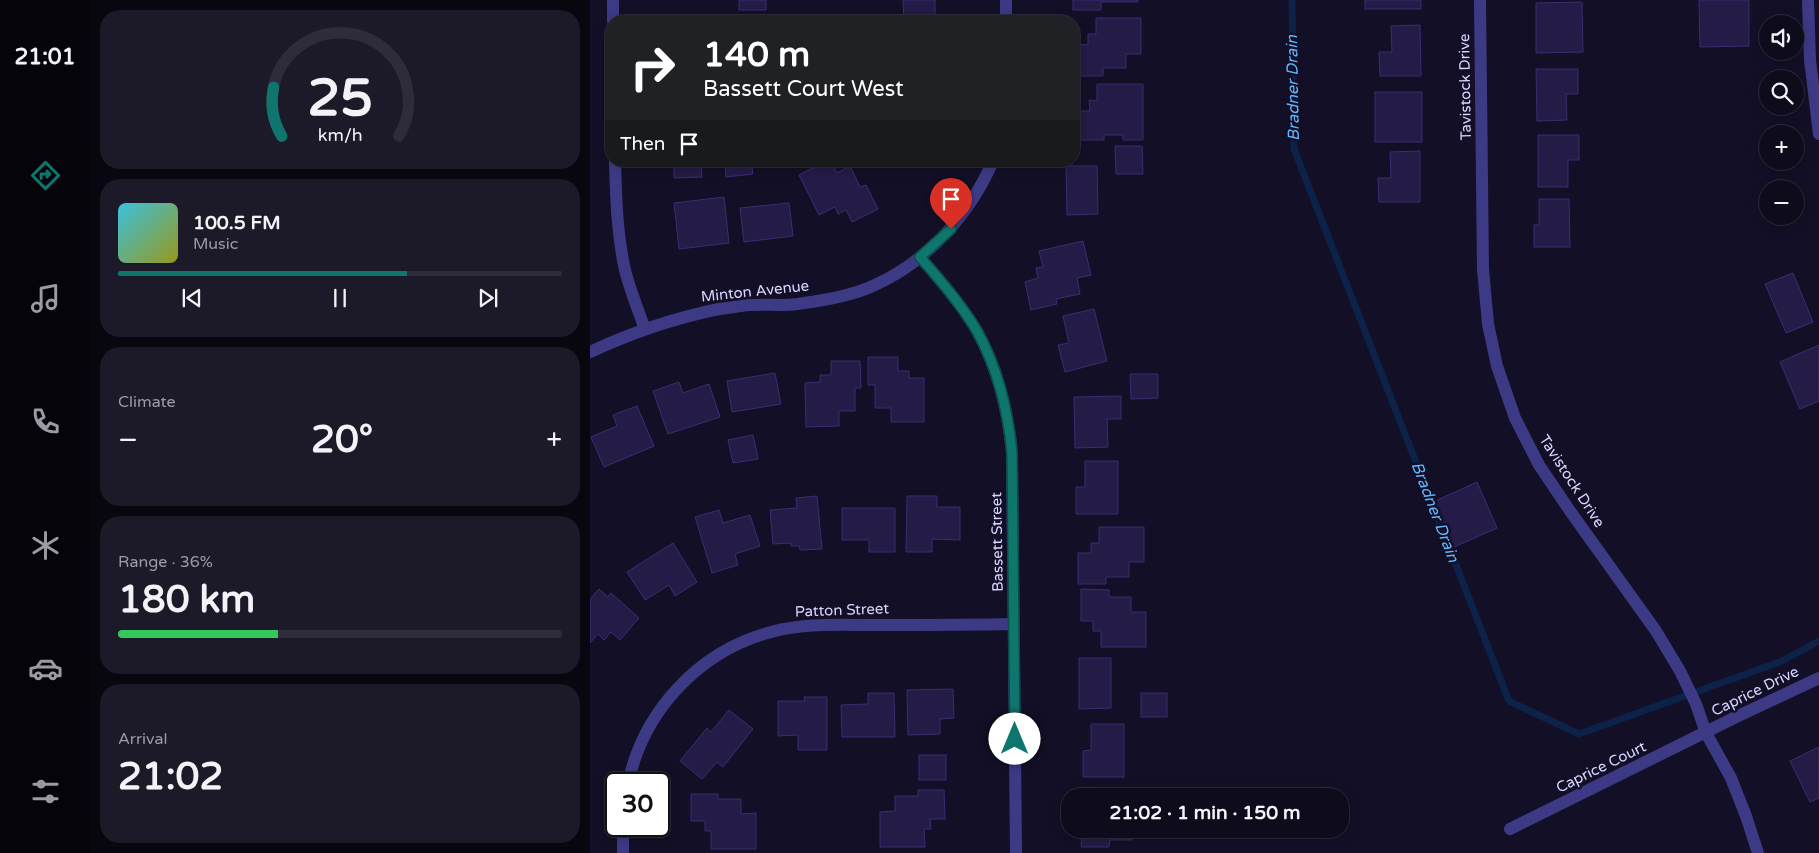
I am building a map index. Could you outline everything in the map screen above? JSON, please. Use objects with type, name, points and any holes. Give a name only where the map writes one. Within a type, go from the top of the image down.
[{"type":"street","points":[[613,0],[613,15]]},
{"type":"street","points":[[1006,0],[1006,15]]},
{"type":"street","name":"Tavistock Drive","points":[[1480,0],[1483,269],[1488,324],[1497,366],[1515,418],[1539,465],[1656,631],[1680,671],[1696,704],[1706,733],[1731,778],[1758,853]]},
{"type":"street","points":[[1808,0],[1810,60],[1819,134]]},
{"type":"street","points":[[615,167],[616,210],[620,241],[626,271],[644,329]]},
{"type":"street","name":"Minton Avenue","points":[[590,352],[644,329],[686,316],[749,305],[796,304],[843,296],[875,285],[920,257],[951,229],[975,198],[990,167]]},
{"type":"street","name":"Bassett Street","points":[[920,257],[957,302],[976,331],[994,367],[1005,400],[1010,426],[1012,453],[1016,853]]},
{"type":"street","name":"Patton Street","points":[[632,772],[638,750],[648,729],[674,691],[701,665],[735,644],[771,632],[816,625],[1014,624]]},
{"type":"street","name":"Caprice Drive","points":[[1706,733],[1819,678]]},
{"type":"street","name":"Caprice Court","points":[[1510,829],[1706,733]]},
{"type":"street","points":[[623,837],[623,853]]},
{"type":"building","points":[[739,0],[766,0],[766,10],[739,10]]},
{"type":"building","points":[[903,0],[935,0],[935,15],[904,15]]},
{"type":"building","points":[[1073,0],[1138,0],[1138,2],[1101,2],[1101,10],[1073,10]]},
{"type":"building","points":[[1365,0],[1421,0],[1421,9],[1365,9]]},
{"type":"building","points":[[1699,0],[1749,0],[1749,46],[1700,47]]},
{"type":"building","points":[[1582,2],[1583,52],[1536,53],[1536,3]]},
{"type":"building","points":[[1096,18],[1141,18],[1141,54],[1126,54],[1126,68],[1103,68],[1103,76],[1080,76],[1080,44],[1088,45],[1088,34],[1096,34]]},
{"type":"building","points":[[1420,25],[1421,76],[1380,76],[1379,52],[1392,52],[1391,26]]},
{"type":"building","points":[[1536,69],[1578,69],[1578,94],[1566,94],[1567,120],[1537,121]]},
{"type":"building","points":[[1097,84],[1143,84],[1143,140],[1123,140],[1123,135],[1104,135],[1104,140],[1080,140],[1080,111],[1090,111],[1089,100],[1097,101]]},
{"type":"building","points":[[1375,92],[1422,92],[1422,142],[1375,142]]},
{"type":"building","points":[[1538,135],[1579,135],[1579,160],[1568,160],[1568,187],[1538,187]]},
{"type":"building","points":[[1115,146],[1142,146],[1143,174],[1116,174]]},
{"type":"building","points":[[1420,151],[1420,202],[1379,202],[1378,178],[1391,178],[1390,152]]},
{"type":"building","points":[[1097,166],[1098,214],[1067,215],[1066,167]]},
{"type":"building","points":[[674,167],[701,167],[702,177],[674,178]]},
{"type":"building","points":[[725,167],[752,167],[753,174],[726,177]]},
{"type":"building","points":[[814,167],[834,167],[837,173],[850,167],[860,187],[866,185],[878,209],[852,222],[846,210],[838,214],[835,207],[819,215],[799,175]]},
{"type":"building","points":[[724,197],[729,243],[679,249],[674,203]]},
{"type":"building","points":[[1539,199],[1569,199],[1570,247],[1534,247],[1534,225],[1539,225]]},
{"type":"building","points":[[789,203],[793,236],[744,242],[740,208]]},
{"type":"building","points":[[1083,241],[1091,275],[1077,278],[1080,294],[1056,299],[1057,304],[1031,310],[1025,282],[1038,278],[1036,268],[1043,267],[1039,251]]},
{"type":"building","points":[[1793,273],[1813,322],[1786,333],[1765,284]]},
{"type":"building","points":[[1094,309],[1107,361],[1065,372],[1058,345],[1069,343],[1063,316]]},
{"type":"building","points":[[1819,345],[1819,401],[1800,409],[1780,362]]},
{"type":"building","points":[[868,357],[898,357],[898,371],[909,371],[909,378],[924,378],[924,422],[891,422],[891,408],[875,408],[875,385],[868,385]]},
{"type":"building","points":[[831,361],[860,361],[861,388],[855,388],[855,411],[839,411],[839,426],[806,427],[805,383],[820,382],[820,375],[831,375]]},
{"type":"building","points":[[775,373],[781,404],[732,412],[727,381]]},
{"type":"building","points":[[1130,374],[1158,374],[1158,398],[1131,399]]},
{"type":"building","points":[[679,382],[683,393],[709,384],[720,417],[668,434],[653,391]]},
{"type":"building","points":[[1121,396],[1121,419],[1107,419],[1108,447],[1075,448],[1074,397]]},
{"type":"building","points":[[637,406],[654,446],[604,467],[591,437],[617,426],[613,415]]},
{"type":"building","points":[[753,435],[758,459],[733,463],[728,440]]},
{"type":"building","points":[[1085,461],[1118,461],[1118,514],[1076,514],[1076,487],[1085,487]]},
{"type":"building","points":[[1477,482],[1497,528],[1454,547],[1433,502]]},
{"type":"building","points":[[817,496],[822,549],[800,550],[799,546],[791,546],[791,543],[773,544],[770,510],[797,508],[796,498]]},
{"type":"building","points":[[907,496],[937,496],[937,507],[960,507],[960,540],[932,539],[932,552],[906,552]]},
{"type":"building","points":[[842,508],[895,508],[895,552],[869,552],[869,540],[842,540]]},
{"type":"building","points":[[719,510],[723,523],[750,515],[760,546],[735,554],[738,565],[712,573],[695,517]]},
{"type":"building","points":[[1099,527],[1144,527],[1144,562],[1129,562],[1129,577],[1106,577],[1106,584],[1078,584],[1078,553],[1091,553],[1091,543],[1099,543]]},
{"type":"building","points":[[673,543],[697,582],[675,596],[669,585],[645,600],[627,572]]},
{"type":"building","points":[[599,589],[608,597],[611,593],[639,618],[620,640],[611,632],[604,640],[598,634],[590,643],[590,599]]},
{"type":"building","points":[[1081,589],[1109,590],[1109,597],[1131,597],[1131,612],[1146,612],[1146,647],[1101,647],[1101,631],[1093,631],[1093,621],[1081,621]]},
{"type":"building","points":[[1079,658],[1111,658],[1111,708],[1079,709]]},
{"type":"building","points":[[953,689],[954,718],[940,719],[940,734],[908,735],[907,690]]},
{"type":"building","points":[[868,693],[894,693],[895,737],[842,737],[841,705],[868,704]]},
{"type":"building","points":[[1141,693],[1167,693],[1167,717],[1141,717]]},
{"type":"building","points":[[804,697],[827,697],[827,750],[798,750],[798,735],[778,736],[778,701],[805,701]]},
{"type":"building","points":[[729,710],[753,729],[723,767],[717,762],[702,779],[680,761],[707,728],[711,732]]},
{"type":"building","points":[[1091,724],[1124,724],[1124,777],[1083,777],[1083,751],[1091,750]]},
{"type":"building","points":[[1819,747],[1819,798],[1810,802],[1790,761]]},
{"type":"building","points":[[919,755],[946,755],[946,780],[919,780]]},
{"type":"building","points":[[918,790],[944,790],[945,819],[930,819],[931,829],[924,829],[925,847],[880,847],[880,812],[895,811],[895,796],[918,796]]},
{"type":"building","points":[[691,794],[718,794],[718,799],[741,799],[741,814],[756,813],[756,849],[711,849],[711,831],[705,831],[705,821],[691,821]]},
{"type":"building","points":[[1082,838],[1132,838],[1132,840],[1110,840],[1109,847],[1081,847]]},
{"type":"waterway","name":"Bradner Drain","points":[[1292,0],[1294,149],[1509,701],[1579,734],[1782,661],[1819,641]]},
{"type":"route","points":[[951,229],[920,257],[957,302],[976,331],[994,367],[1005,400],[1010,426],[1012,453],[1015,739]]}]
